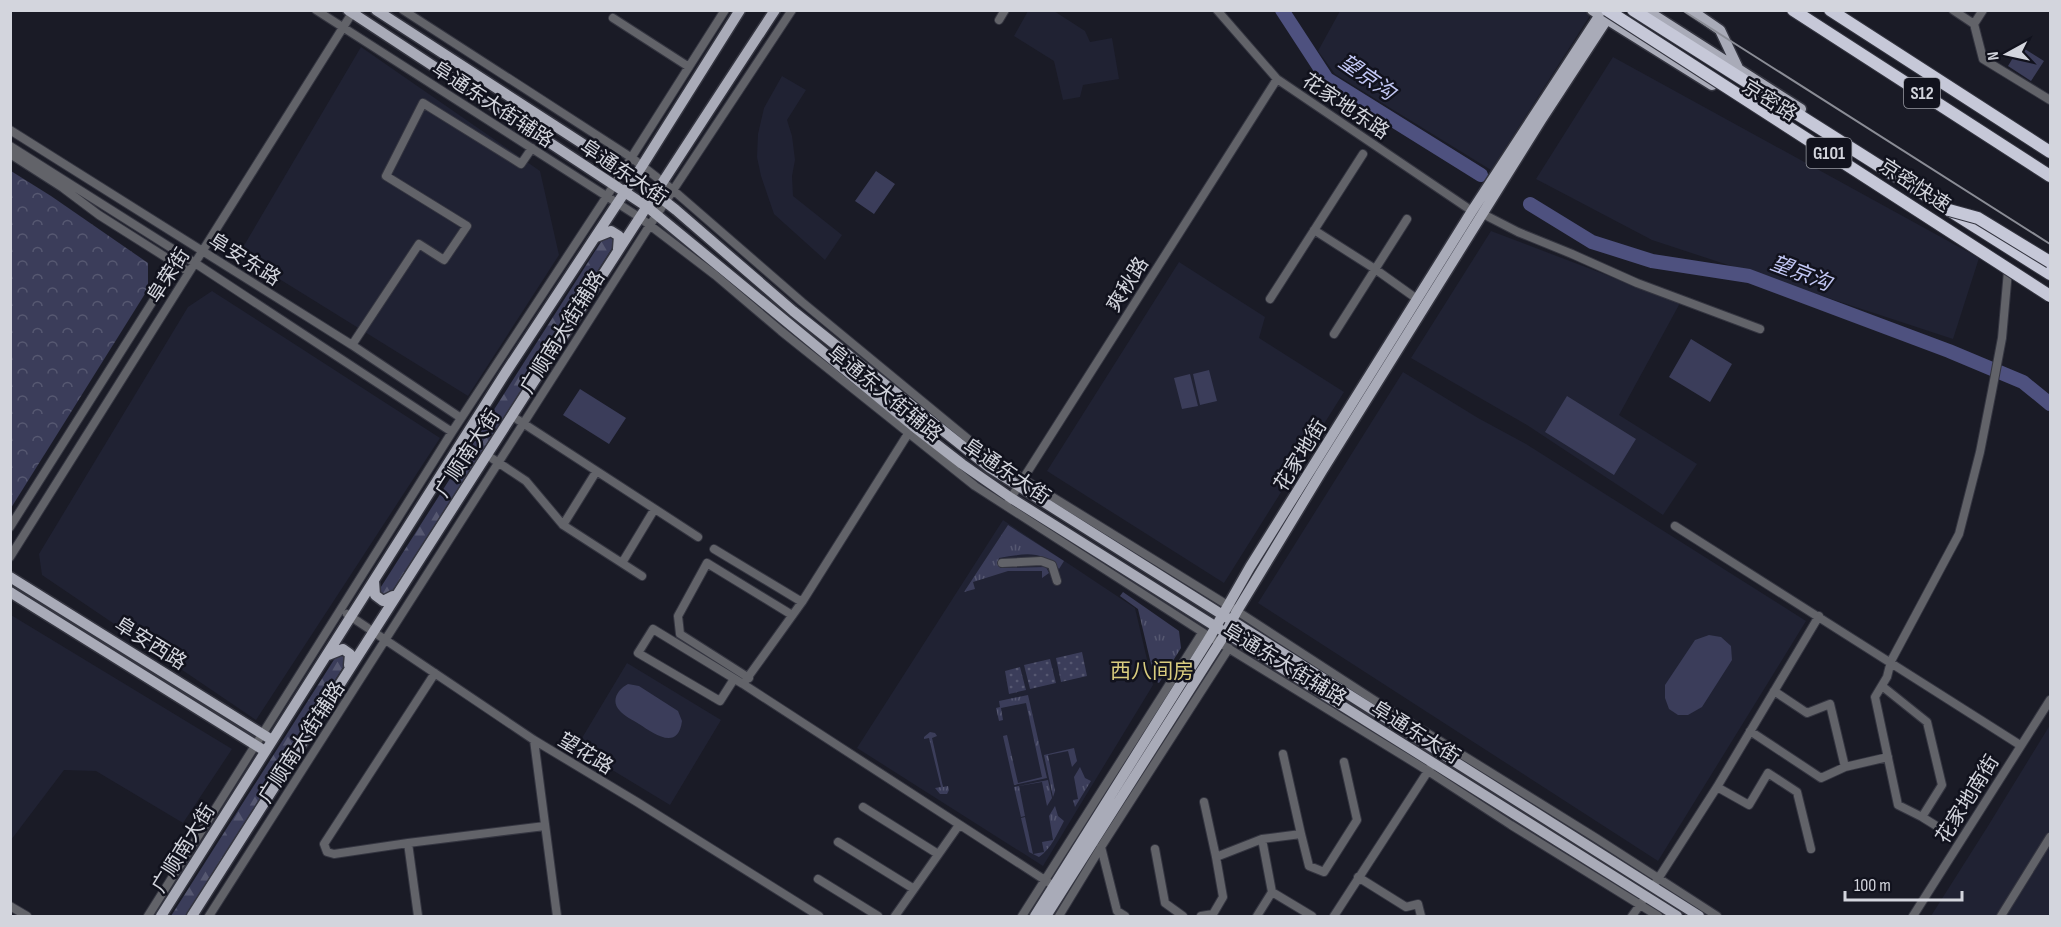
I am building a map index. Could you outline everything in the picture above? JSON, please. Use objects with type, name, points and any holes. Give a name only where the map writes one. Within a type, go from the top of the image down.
[{"type":"highway","name":"京密快速","points":[[1634,10],[2050,272]]},
{"type":"highway","name":"S12","points":[[1793,10],[2050,176]]},
{"type":"highway","name":"S12","points":[[1830,10],[2050,152]]},
{"type":"highway","name":"京密快速","points":[[1603,13],[2050,296]]},
{"type":"highway","points":[[1949,210],[1978,218],[2050,262]]},
{"type":"main road","name":"阜通东大街","points":[[376,10],[634,177],[793,311],[990,468],[1021,482],[1229,613],[1649,892],[1677,916]]},
{"type":"main road","name":"广顺南大街","points":[[161,916],[267,737],[352,618],[501,369],[596,237],[740,10]]},
{"type":"main road","name":"广顺南大街","points":[[192,916],[618,249],[775,10]]},
{"type":"main road","name":"京密路","points":[[1646,10],[2050,272]]},
{"type":"main road","points":[[1691,10],[1720,30],[1738,69]]},
{"type":"main road","name":"阜通东大街","points":[[352,11],[657,214],[911,430],[962,464],[1008,502],[1217,637],[1430,767],[1649,892],[1699,916]]},
{"type":"main road","name":"京密路","points":[[1603,13],[2050,296]]},
{"type":"main road","name":"花家地街","points":[[1229,613],[1316,480],[1477,212],[1603,13]]},
{"type":"main road","name":"花家地街","points":[[1046,916],[1217,637],[1229,613],[1417,299],[1477,212]]},
{"type":"main road","points":[[596,237],[611,231],[619,236],[618,249]]},
{"type":"main road","name":"阜安西路","points":[[10,577],[267,737]]},
{"type":"main road","points":[[374,581],[375,595],[383,601],[396,595]]},
{"type":"main road","name":"阜安西路","points":[[10,592],[260,748]]},
{"type":"main road","name":"花家地街","points":[[1035,916],[1049,883],[1217,637]]},
{"type":"main road","points":[[328,654],[344,649],[350,654],[349,669]]},
{"type":"street","name":"阜通东大街辅路","points":[[316,10],[639,217],[716,275],[911,430]]},
{"type":"street","name":"阜通东大街辅路","points":[[403,10],[632,158],[673,190],[940,417],[1021,482]]},
{"type":"street","name":"广顺南大街辅路","points":[[267,737],[341,610],[452,432],[501,369],[623,170],[725,10]]},
{"type":"street","name":"广顺南大街辅路","points":[[209,916],[665,201],[792,10]]},
{"type":"street","points":[[999,20],[1005,10]]},
{"type":"street","name":"花家地东路","points":[[1217,10],[1277,78],[1477,212],[1637,283],[1760,329]]},
{"type":"street","points":[[1953,10],[1974,24],[1983,59],[2050,100]]},
{"type":"street","points":[[1974,24],[1983,10]]},
{"type":"street","name":"阜荣街","points":[[10,557],[344,28],[352,11]]},
{"type":"street","points":[[613,18],[689,67]]},
{"type":"street","name":"爽秋路","points":[[1008,502],[1277,78]]},
{"type":"street","points":[[352,345],[419,244],[444,260],[467,226],[386,176],[423,103],[521,164],[532,148]]},
{"type":"street","name":"阜安东路","points":[[10,130],[352,345],[461,418]]},
{"type":"street","name":"阜安东路","points":[[10,146],[195,263],[452,432]]},
{"type":"street","points":[[10,154],[189,272]]},
{"type":"street","points":[[1270,299],[1363,154]]},
{"type":"street","points":[[1334,334],[1407,219]]},
{"type":"street","points":[[1314,230],[1417,299]]},
{"type":"street","points":[[10,527],[182,255]]},
{"type":"street","points":[[1944,831],[1898,805],[1875,697],[1887,677],[1891,661],[1959,534],[1980,452],[1992,391],[2008,270]]},
{"type":"street","points":[[436,421],[443,416],[445,408]]},
{"type":"street","points":[[512,416],[698,537]]},
{"type":"street","points":[[746,681],[801,602],[911,430]]},
{"type":"street","points":[[487,455],[526,481],[563,525],[642,576]]},
{"type":"street","points":[[563,525],[596,472]]},
{"type":"street","name":"阜通东大街辅路","points":[[1008,502],[1091,566],[1217,637]]},
{"type":"street","points":[[622,563],[654,510]]},
{"type":"street","points":[[1675,526],[2020,745]]},
{"type":"street","points":[[714,549],[801,602]]},
{"type":"street","points":[[1002,563],[1041,561],[1052,565],[1057,580]]},
{"type":"street","points":[[792,615],[707,563],[678,616],[680,634],[959,825],[1049,883],[1022,916]]},
{"type":"street","name":"望花路","points":[[341,610],[534,740],[818,916]]},
{"type":"street","points":[[1632,916],[1717,787],[1819,616]]},
{"type":"street","points":[[734,679],[720,701],[638,653],[652,629],[734,679],[746,681]]},
{"type":"street","points":[[1059,916],[1101,847],[1217,637]]},
{"type":"street","points":[[435,673],[324,844],[327,852],[334,854],[545,826]]},
{"type":"street","points":[[1882,686],[1927,722],[1942,785],[1922,817]]},
{"type":"street","points":[[1774,691],[1807,713],[1830,704],[1845,767]]},
{"type":"street","name":"花家地南街","points":[[1914,916],[2050,700]]},
{"type":"street","points":[[1750,731],[1821,778],[1845,767],[1888,758]]},
{"type":"street","points":[[534,740],[555,916]]},
{"type":"street","name":"广顺南大街辅路","points":[[148,916],[260,748]]},
{"type":"street","points":[[1283,754],[1309,866],[1324,872],[1357,820],[1344,762]]},
{"type":"street","points":[[1334,916],[1430,767]]},
{"type":"street","points":[[1717,787],[1749,805],[1768,773],[1797,792],[1810,849]]},
{"type":"street","points":[[1202,916],[1213,914],[1223,897],[1204,802]]},
{"type":"street","points":[[863,807],[938,854]]},
{"type":"street","points":[[895,916],[959,825]]},
{"type":"street","points":[[1098,834],[1117,911],[1125,916]]},
{"type":"street","points":[[1216,857],[1262,839],[1301,834]]},
{"type":"street","points":[[2001,916],[2050,837]]},
{"type":"street","points":[[1257,916],[1272,892],[1262,839]]},
{"type":"street","points":[[838,842],[914,889]]},
{"type":"street","points":[[408,843],[418,916]]},
{"type":"street","points":[[1155,849],[1165,903],[1183,916]]},
{"type":"street","points":[[1358,877],[1407,907],[1418,904],[1421,916]]},
{"type":"street","points":[[818,879],[878,916]]},
{"type":"street","points":[[1272,892],[1312,916]]},
{"type":"street","points":[[1649,892],[1658,916]]},
{"type":"street","points":[[1649,892],[1717,916]]},
{"type":"street","points":[[10,906],[27,916]]},
{"type":"shaded area","points":[[1028,11],[1054,11],[1085,31],[1090,42],[1112,38],[1119,79],[1083,85],[1080,97],[1063,100],[1054,61],[1014,36]]},
{"type":"shaded area","points":[[1340,11],[1593,11],[1491,170],[1335,74],[1318,51]]},
{"type":"shaded area","points":[[361,47],[540,171],[559,255],[468,396],[239,254]]},
{"type":"shaded area","points":[[1613,57],[1979,258],[1953,339],[1652,240],[1536,179]]},
{"type":"shaded area","points":[[782,76],[806,90],[787,120],[795,160],[792,176],[793,196],[842,235],[825,260],[774,214],[761,176],[757,157],[758,134],[764,108]]},
{"type":"shaded area","points":[[1491,231],[1680,303],[1619,415],[1697,464],[1663,515],[1527,425],[1411,358]]},
{"type":"shaded area","points":[[1179,262],[1265,317],[1259,338],[1344,392],[1224,583],[1047,471]]},
{"type":"shaded area","points":[[212,291],[440,438],[256,720],[42,575],[39,554],[188,307]]},
{"type":"shaded area","points":[[1403,372],[1478,418],[1526,444],[1806,621],[1658,861],[1258,603]]},
{"type":"shaded area","points":[[1003,520],[1135,608],[1153,685],[1043,866],[857,748]]},
{"type":"shaded area","points":[[11,615],[232,749],[183,823],[96,771],[64,770],[11,840]]},
{"type":"shaded area","points":[[627,663],[721,720],[670,805],[576,748]]},
{"type":"shaded area","points":[[2050,725],[2050,916],[1931,916],[1988,826]]},
{"type":"green space","points":[[2020,46],[2044,61],[2031,81],[2008,66]]},
{"type":"green space","points":[[11,171],[148,263],[148,289],[11,508]]},
{"type":"green space","points":[[876,171],[895,184],[874,214],[855,201]]},
{"type":"green space","points":[[610,235],[616,242],[389,596],[384,597],[379,594],[379,590],[604,237]]},
{"type":"green space","points":[[1691,339],[1732,364],[1710,402],[1669,377]]},
{"type":"green space","points":[[1209,370],[1217,401],[1200,405],[1193,374]]},
{"type":"green space","points":[[1190,374],[1198,406],[1182,409],[1174,378]]},
{"type":"green space","points":[[580,389],[626,418],[609,444],[563,415]]},
{"type":"green space","points":[[1567,396],[1636,439],[1614,475],[1545,432]]},
{"type":"green space","points":[[1008,525],[1064,561],[1059,569],[1046,558],[1032,554],[999,558],[1000,568],[1046,567],[1049,573],[1042,578],[1042,571],[1008,571],[973,582],[975,589],[964,592]]},
{"type":"green space","points":[[1123,592],[1179,631],[1181,648],[1159,683],[1155,681],[1138,609],[1120,596]]},
{"type":"green space","points":[[1709,635],[1721,637],[1731,646],[1732,660],[1702,707],[1688,715],[1678,715],[1669,709],[1665,698],[1665,685],[1695,640]]},
{"type":"green space","points":[[1082,652],[1087,676],[1061,682],[1056,658]]},
{"type":"green space","points":[[342,653],[346,656],[347,661],[185,916],[171,916],[337,655]]},
{"type":"green space","points":[[1050,659],[1056,683],[1030,689],[1024,665]]},
{"type":"green space","points":[[1020,667],[1026,690],[1009,694],[1005,671]]},
{"type":"green space","points":[[628,684],[639,686],[678,711],[682,721],[676,736],[664,738],[620,711],[617,707],[616,696]]},
{"type":"green space","points":[[1028,695],[1047,778],[1014,785],[1003,736],[1007,735],[1018,783],[1042,777],[1026,703],[1001,708],[1003,720],[999,721],[996,708],[1000,707],[999,701]]},
{"type":"green space","points":[[930,732],[937,736],[932,738],[943,787],[948,786],[947,794],[940,794],[935,788],[941,787],[929,738],[924,739]]},
{"type":"green space","points":[[1074,748],[1077,761],[1072,767],[1068,751],[1048,755],[1055,791],[1053,797],[1044,755]]},
{"type":"green space","points":[[1080,767],[1085,778],[1091,781],[1075,807],[1073,800],[1078,799],[1074,777]]},
{"type":"green space","points":[[1048,780],[1052,798],[1047,806],[1042,782],[1019,786],[1025,816],[1021,817],[1014,787]]},
{"type":"green space","points":[[1055,806],[1058,816],[1064,821],[1053,841],[1047,850],[1039,857],[1033,854],[1044,852],[1042,842],[1053,840],[1049,816]]},
{"type":"green space","points":[[1025,817],[1033,854],[1029,852],[1021,818]]},
{"type":"waterway","name":"望京沟","points":[[1282,10],[1327,79],[1481,175]]},
{"type":"waterway","name":"望京沟","points":[[1530,204],[1592,242],[1652,261],[1749,276],[1949,351],[2023,382],[2050,404]]},
{"type":"railway","points":[[1682,10],[2050,244]]},
{"type":"district","name":"西八间房","points":[[1152,671]]}]
